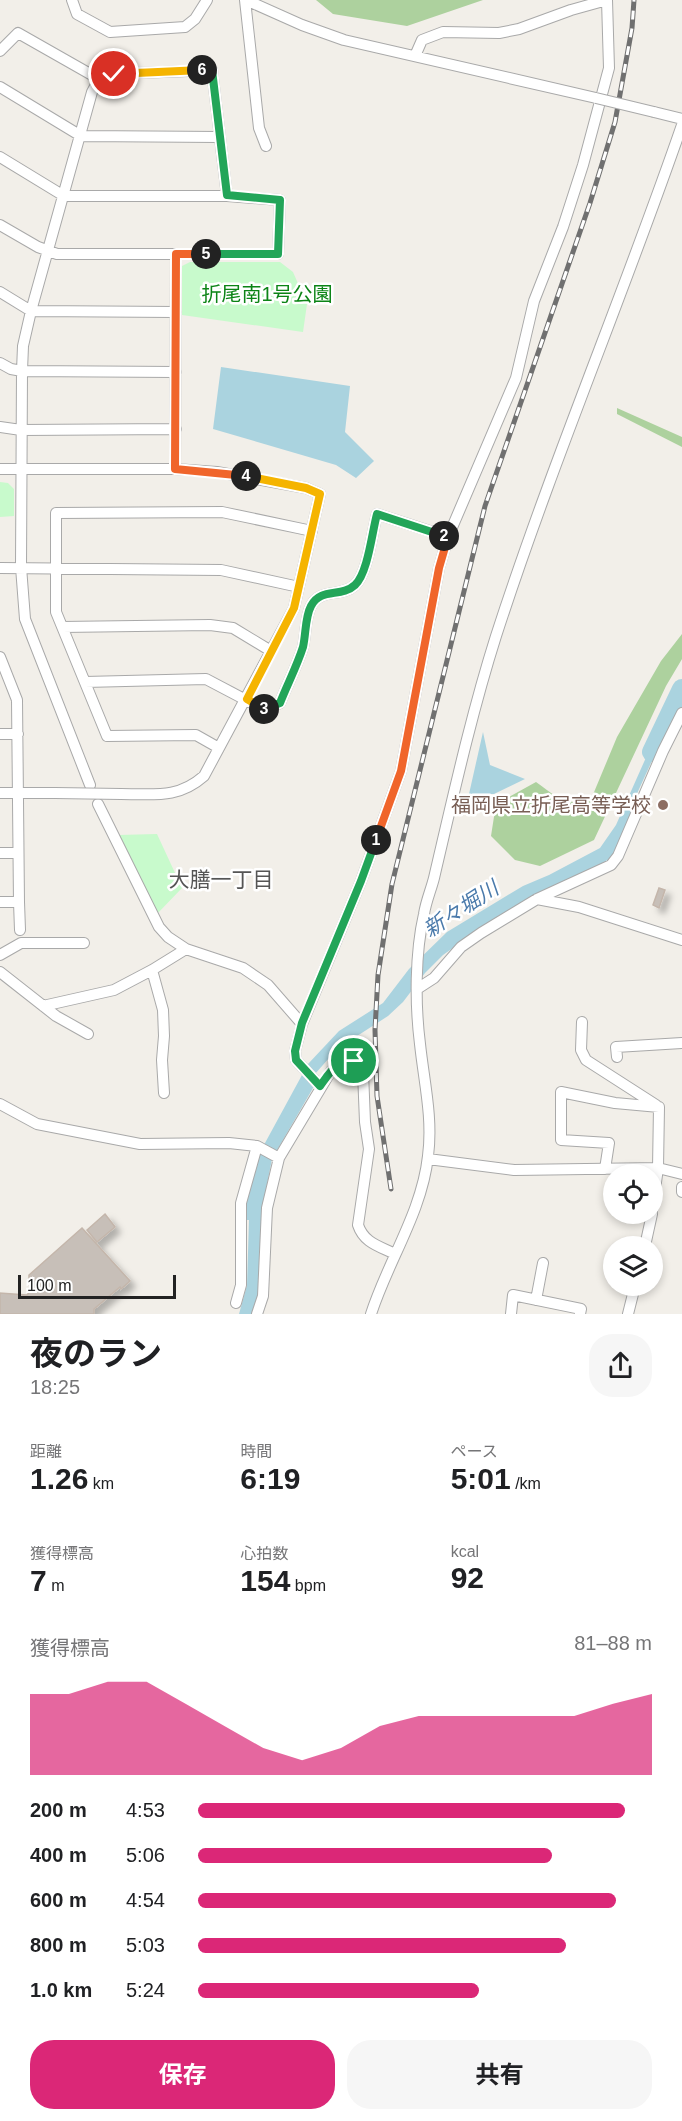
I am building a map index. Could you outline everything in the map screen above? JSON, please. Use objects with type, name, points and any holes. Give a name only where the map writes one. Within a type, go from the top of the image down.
[{"type":"street","points":[[72,0],[77,14],[110,32],[185,27],[195,19],[207,0]]},
{"type":"street","points":[[266,146],[259,128],[245,0],[302,25],[344,40],[682,119]]},
{"type":"street","points":[[318,1084],[296,1060],[295,1051],[302,1023],[361,881],[401,771],[439,568],[448,537],[516,378],[534,301],[563,227],[583,165],[609,68],[607,0],[519,29],[499,33],[443,32],[435,34],[422,40],[415,56]]},
{"type":"street","points":[[0,51],[18,33],[99,79]]},
{"type":"street","points":[[90,785],[25,619],[21,567],[21,430],[23,346],[31,310],[92,92],[99,79],[114,74],[212,70],[227,195]]},
{"type":"street","points":[[0,87],[81,136],[219,137]]},
{"type":"street","points":[[371,1314],[380,1285],[416,1205],[428,1159],[430,1131],[428,1097],[419,1041],[417,989],[423,914],[433,880],[450,801],[495,639],[682,125]]},
{"type":"street","points":[[0,157],[64,196],[227,195],[280,200],[278,254],[57,254],[38,247],[0,225]]},
{"type":"street","points":[[175,469],[176,254]]},
{"type":"street","points":[[0,292],[31,310],[176,312]]},
{"type":"street","points":[[0,363],[11,369],[22,371],[176,372]]},
{"type":"street","points":[[0,427],[21,430],[176,429]]},
{"type":"street","points":[[0,469],[175,469],[239,475],[306,488],[320,494],[294,608],[204,776],[191,788],[170,794],[0,793]]},
{"type":"street","points":[[219,748],[196,735],[106,736],[56,612],[56,513],[222,512],[312,531]]},
{"type":"street","points":[[85,682],[206,679],[263,709],[280,703],[303,646],[310,607],[318,597],[326,593],[346,591],[362,576],[377,514],[448,537]]},
{"type":"street","points":[[0,568],[221,570],[299,587]]},
{"type":"street","points":[[62,627],[210,625],[233,628],[271,651]]},
{"type":"street","points":[[0,657],[4,678],[17,700],[20,930]]},
{"type":"street","points":[[417,989],[434,978],[461,947],[537,899],[611,865],[618,855],[682,713]]},
{"type":"street","points":[[0,734],[18,734]]},
{"type":"street","points":[[98,804],[159,927],[168,937],[186,949],[243,968],[268,985],[302,1023]]},
{"type":"street","points":[[0,853],[18,853]]},
{"type":"street","points":[[537,899],[579,907],[682,940]]},
{"type":"street","points":[[0,902],[19,902]]},
{"type":"street","points":[[0,955],[21,943],[84,943]]},
{"type":"street","points":[[43,1006],[114,990],[186,949]]},
{"type":"street","points":[[152,970],[163,1010],[164,1094]]},
{"type":"street","points":[[0,972],[56,1016],[88,1034]]},
{"type":"street","points":[[582,1022],[580,1050],[586,1060],[659,1107]]},
{"type":"street","points":[[616,1057],[616,1047],[682,1043]]},
{"type":"street","points":[[256,1314],[262,1296],[267,1208],[279,1158],[318,1084],[342,1062],[354,1061],[363,1072],[365,1122],[369,1149],[358,1225],[362,1235],[370,1242],[394,1254]]},
{"type":"street","points":[[606,1164],[609,1143],[561,1140],[561,1092],[615,1103],[659,1107]]},
{"type":"street","points":[[0,1104],[37,1124],[140,1144],[229,1143],[257,1146],[279,1158]]},
{"type":"street","points":[[658,1164],[659,1107]]},
{"type":"street","points":[[236,1303],[241,1286],[241,1203],[257,1146]]},
{"type":"street","points":[[428,1159],[514,1170],[603,1169]]},
{"type":"street","points":[[663,1169],[682,1174]]},
{"type":"street","points":[[682,1187],[682,1192]]},
{"type":"street","points":[[536,1300],[543,1263]]},
{"type":"street","points":[[511,1314],[513,1295],[581,1309],[580,1314]]},
{"type":"street","points":[[628,1314],[632,1296]]},
{"type":"green space","points":[[316,0],[483,0],[407,26],[333,14]]},
{"type":"green space","name":"折尾南1号公園","points":[[190,262],[280,262],[293,272],[307,304],[303,332],[182,315],[182,266]]},
{"type":"green space","points":[[617,408],[682,437],[682,447],[617,414]]},
{"type":"green space","points":[[0,482],[8,483],[14,489],[14,516],[0,517]]},
{"type":"green space","points":[[682,634],[682,659],[666,686],[594,840],[540,866],[515,860],[491,836],[496,804],[536,782],[562,800],[575,802],[592,797],[617,737],[661,661]]},
{"type":"green space","points":[[157,834],[182,888],[157,914],[118,835]]},
{"type":"water","points":[[221,367],[350,386],[345,432],[374,461],[356,478],[336,465],[213,429]]},
{"type":"water","points":[[660,726],[666,730],[635,798],[638,802],[613,856],[477,931],[443,955],[388,1016],[337,1049],[315,1074],[313,1088],[272,1159],[262,1210],[258,1295],[252,1314],[239,1314],[247,1285],[249,1220],[246,1220],[247,1196],[252,1175],[265,1143],[308,1064],[339,1031],[383,1003],[409,969],[447,932],[523,886],[600,848],[616,825]]},
{"type":"water","points":[[483,732],[490,765],[525,779],[494,794],[469,794]]},
{"type":"building","points":[[659,888],[665,890],[659,908],[653,905]]},
{"type":"building","points":[[105,1214],[115,1227],[97,1242],[87,1230]]},
{"type":"building","points":[[82,1228],[130,1281],[94,1309],[94,1314],[0,1314],[0,1293],[27,1295],[32,1289],[29,1284],[29,1275]]},
{"type":"waterway","name":"新々堀川","points":[[652,752],[682,689]]},
{"type":"railway","points":[[391,1189],[377,1096],[375,1030],[378,975],[392,884],[485,506],[590,203],[615,122],[632,28],[634,0]]},
{"type":"place","name":"福岡県立折尾高等学校","points":[[663,805]]},
{"type":"district","name":"大膳一丁目","points":[[221,880]]},
{"type":"route","points":[[114,74],[212,70],[227,195],[280,200],[278,254],[176,254],[175,469],[250,477],[306,488],[320,494],[294,608],[247,699],[263,709],[280,703],[303,646],[310,607],[318,597],[326,593],[346,591],[362,576],[377,514],[448,537],[439,568],[401,771],[361,881],[302,1023],[295,1051],[296,1060],[320,1086],[336,1066],[342,1062],[354,1061]]}]
